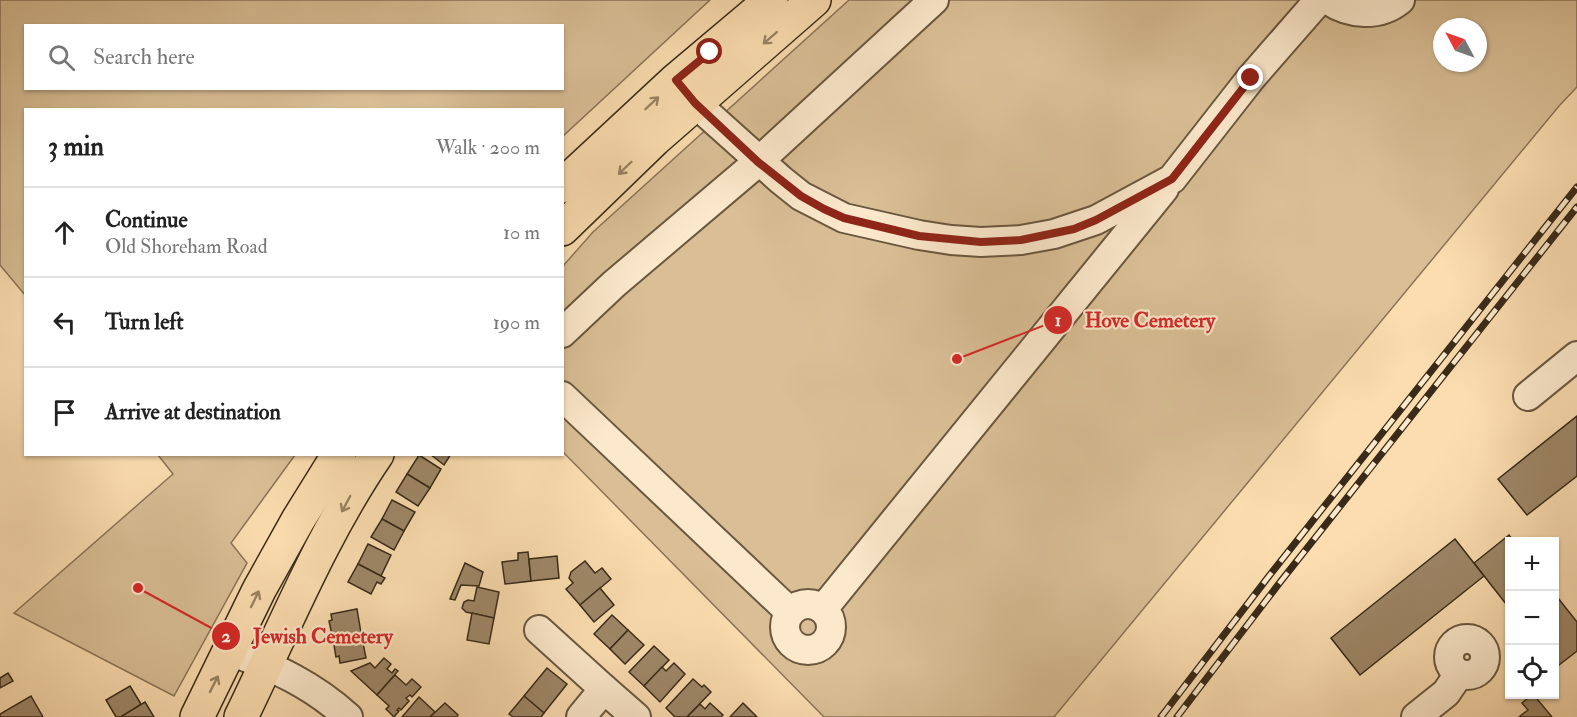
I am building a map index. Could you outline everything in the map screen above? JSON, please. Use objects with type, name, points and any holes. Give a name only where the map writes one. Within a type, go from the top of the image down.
[{"type":"main road","points":[[564,227],[655,139],[686,92],[771,0]]},
{"type":"main road","points":[[564,184],[686,92],[814,0]]},
{"type":"main road","points":[[197,717],[259,590],[298,520],[338,456]]},
{"type":"main road","points":[[241,717],[297,595],[360,479],[376,456]]},
{"type":"street","points":[[564,331],[614,284],[758,162],[934,0]]},
{"type":"street","points":[[823,609],[1172,179],[1251,78],[1318,0]]},
{"type":"street","points":[[1328,0],[1338,7],[1357,12],[1377,11],[1400,0]]},
{"type":"street","points":[[686,92],[758,162],[801,196],[844,218],[919,236],[981,242],[1021,240],[1074,229],[1096,220],[1172,179]]},
{"type":"street","points":[[1528,396],[1577,356]]},
{"type":"street","points":[[564,398],[790,612]]},
{"type":"street","points":[[810,603],[823,609],[830,621],[829,636],[820,647],[806,650],[792,645],[784,625],[790,612],[802,604],[810,603]]},
{"type":"street","points":[[539,630],[636,717]]},
{"type":"street","points":[[230,651],[265,664],[309,686],[348,717]]},
{"type":"street","points":[[1416,717],[1446,693],[1459,674]]},
{"type":"street","points":[[581,717],[604,689]]},
{"type":"shaded area","points":[[0,0],[710,0],[564,135],[564,108],[24,108],[24,294],[0,265]]},
{"type":"shaded area","points":[[849,0],[1577,0],[1577,87],[1054,717],[824,717],[564,453],[564,265],[593,232]]},
{"type":"shaded area","points":[[159,456],[294,456],[231,543],[247,563],[174,696],[14,613],[173,474]]},
{"type":"building","points":[[1577,416],[1577,476],[1527,515],[1498,479]]},
{"type":"building","points":[[418,456],[441,469],[430,488],[407,474]]},
{"type":"building","points":[[433,456],[450,456],[444,465]]},
{"type":"building","points":[[407,474],[430,488],[418,506],[396,492]]},
{"type":"building","points":[[392,500],[415,512],[404,531],[382,519]]},
{"type":"building","points":[[382,519],[404,531],[394,550],[371,537]]},
{"type":"building","points":[[1505,538],[1505,603],[1474,563]]},
{"type":"building","points":[[1455,539],[1484,576],[1360,675],[1331,638]]},
{"type":"building","points":[[368,544],[391,555],[381,576],[358,564]]},
{"type":"building","points":[[528,552],[531,581],[505,584],[502,562],[518,560],[518,553]]},
{"type":"building","points":[[557,556],[559,578],[531,581],[529,559]]},
{"type":"building","points":[[585,561],[595,573],[602,568],[611,579],[580,605],[566,589],[573,583],[569,578],[571,572]]},
{"type":"building","points":[[465,563],[483,572],[479,586],[461,585],[455,600],[450,599]]},
{"type":"building","points":[[358,564],[385,578],[381,584],[377,582],[371,594],[348,582]]},
{"type":"building","points":[[477,587],[499,592],[494,618],[466,612],[462,608],[464,602],[474,601]]},
{"type":"building","points":[[600,588],[614,605],[594,622],[580,605]]},
{"type":"building","points":[[1559,599],[1577,622],[1577,651],[1559,665]]},
{"type":"building","points":[[357,609],[361,633],[333,639],[329,621],[332,620],[331,614]]},
{"type":"building","points":[[472,613],[494,618],[489,644],[467,640]]},
{"type":"building","points":[[612,615],[628,630],[610,649],[594,634]]},
{"type":"building","points":[[628,630],[644,645],[625,664],[610,649]]},
{"type":"building","points":[[361,633],[366,658],[340,663],[339,656],[336,657],[333,639]]},
{"type":"building","points":[[654,646],[669,660],[644,686],[629,672]]},
{"type":"building","points":[[384,658],[391,664],[387,669],[392,673],[395,669],[398,671],[377,695],[351,671],[370,663],[375,668]]},
{"type":"building","points":[[674,663],[685,674],[660,702],[644,686],[662,667],[666,671]]},
{"type":"building","points":[[547,668],[567,684],[544,713],[524,696]]},
{"type":"building","points":[[8,673],[13,681],[0,688],[0,678]]},
{"type":"building","points":[[395,675],[406,685],[412,679],[421,687],[412,697],[410,695],[406,698],[409,701],[401,710],[399,708],[397,710],[399,711],[394,717],[386,709],[389,706],[377,695]]},
{"type":"building","points":[[693,679],[711,692],[687,717],[675,717],[666,708]]},
{"type":"building","points":[[130,686],[141,704],[122,717],[116,717],[106,700]]},
{"type":"building","points":[[31,696],[43,717],[0,717],[0,714]]},
{"type":"building","points":[[524,696],[544,713],[541,717],[513,717],[509,714]]},
{"type":"building","points":[[419,697],[435,712],[430,717],[402,717]]},
{"type":"building","points":[[1527,699],[1537,699],[1552,717],[1519,717],[1528,710],[1522,703]]},
{"type":"building","points":[[145,702],[154,717],[122,717],[122,716]]},
{"type":"building","points":[[445,703],[458,715],[457,717],[430,717]]},
{"type":"building","points":[[710,703],[723,715],[721,717],[687,717],[700,704],[705,709]]},
{"type":"building","points":[[743,703],[757,717],[730,717]]},
{"type":"railway","points":[[1161,717],[1269,576],[1577,187]]},
{"type":"railway","points":[[1177,717],[1281,581],[1577,207]]},
{"type":"place","name":"Hove Cemetery","points":[[957,359]]},
{"type":"place","name":"Jewish Cemetery","points":[[138,588]]},
{"type":"route","points":[[710,52],[676,80],[695,103],[758,162],[801,196],[844,218],[919,236],[981,242],[1021,240],[1074,229],[1096,220],[1172,179],[1251,78]]}]
